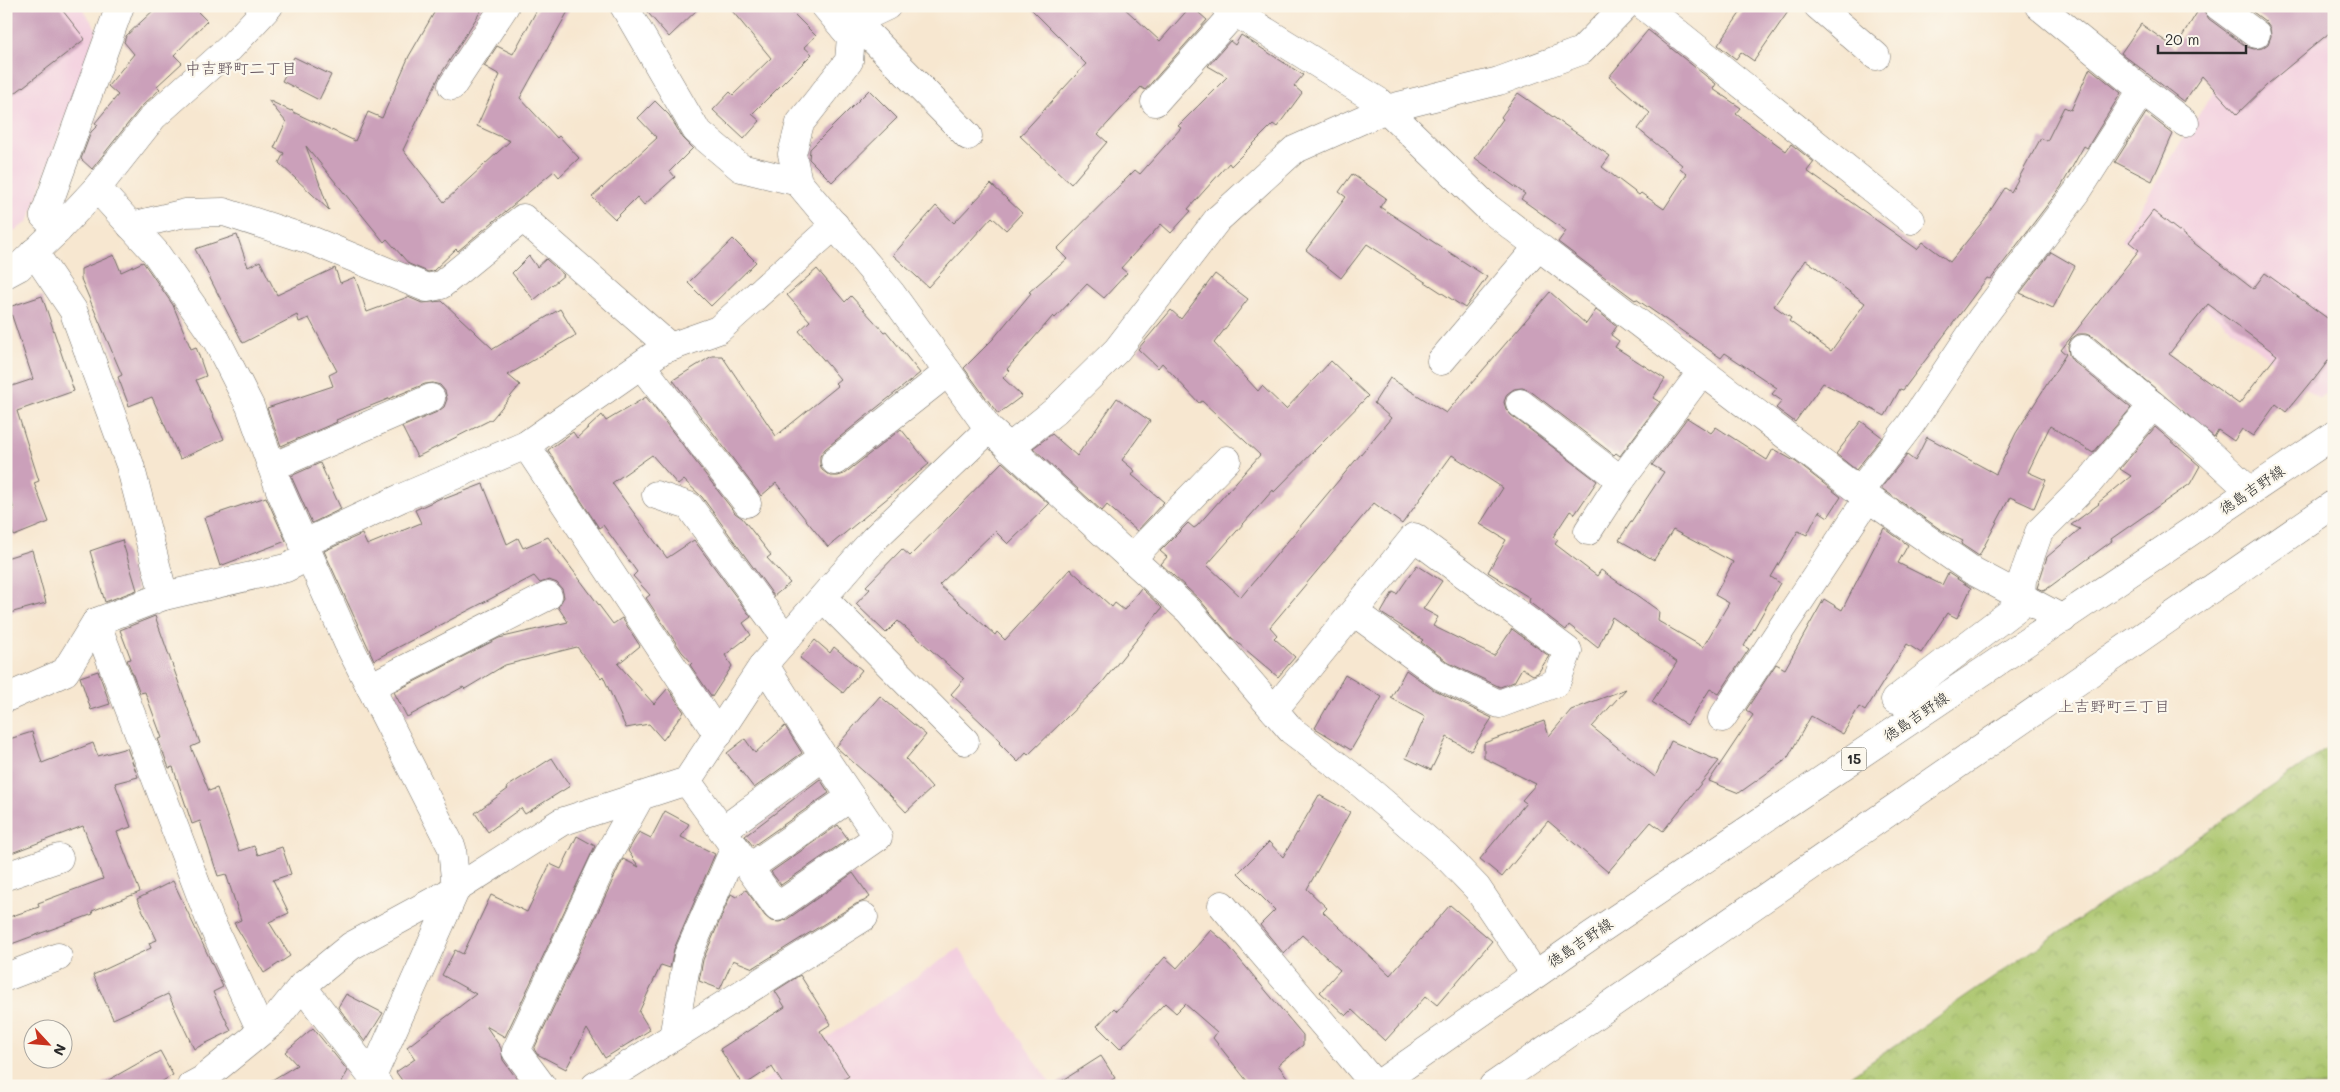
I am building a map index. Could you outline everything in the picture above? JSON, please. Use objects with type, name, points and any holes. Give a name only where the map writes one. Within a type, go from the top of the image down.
[{"type":"street","points":[[58,230],[44,216],[120,6]]},
{"type":"street","points":[[6,274],[18,267],[58,230],[97,188],[153,117],[230,48],[269,6]]},
{"type":"street","points":[[452,86],[505,6]]},
{"type":"street","points":[[624,6],[696,130],[741,168],[798,182]]},
{"type":"street","points":[[825,6],[849,24],[968,136]]},
{"type":"street","points":[[849,24],[887,6]]},
{"type":"street","points":[[1009,448],[1055,411],[1117,350],[1217,220],[1294,150],[1386,109],[1499,81],[1581,51],[1625,6]]},
{"type":"street","points":[[1644,6],[1911,220]]},
{"type":"street","points":[[1818,6],[1876,56]]},
{"type":"street","points":[[2039,6],[2185,123]]},
{"type":"street","points":[[2218,6],[2256,34]]},
{"type":"street","points":[[1156,102],[1230,9],[1378,101],[1488,208],[1864,495],[1973,571],[2063,619]]},
{"type":"street","points":[[849,24],[851,36],[849,61],[800,123],[792,154],[798,182],[892,293],[989,429],[1189,611],[1291,730],[1358,781],[1447,856],[1477,888],[1535,974]]},
{"type":"street","points":[[1722,718],[1864,495],[1981,319],[2077,192],[2142,90]]},
{"type":"street","points":[[97,188],[154,252],[217,341],[250,406],[272,467],[306,550],[370,687],[452,848],[456,889],[375,1081],[302,986]]},
{"type":"street","points":[[131,226],[185,213],[224,212],[313,241],[427,288],[441,285],[523,218],[670,347]]},
{"type":"street","points":[[6,698],[65,672],[96,622],[164,596],[286,568],[306,550],[401,498],[526,445],[670,347],[718,330],[835,226]]},
{"type":"street","points":[[1441,361],[1538,247]]},
{"type":"street","points":[[34,252],[73,310],[130,465],[164,596]]},
{"type":"street","points":[[2083,349],[2192,437],[2250,491]]},
{"type":"street","points":[[641,365],[747,503]]},
{"type":"street","points":[[835,461],[948,372]]},
{"type":"street","points":[[1588,531],[1621,480],[1701,372]]},
{"type":"street","points":[[272,467],[431,398]]},
{"type":"street","points":[[1520,403],[1621,480]]},
{"type":"street","points":[[2024,599],[2022,580],[2039,532],[2090,481],[2153,405]]},
{"type":"street","points":[[191,1086],[202,1080],[273,1022],[302,986],[351,946],[456,889],[561,822],[687,781],[764,664],[874,539],[989,429]]},
{"type":"street","name":"徳島吉野線","points":[[1376,1086],[1535,974],[2334,435]]},
{"type":"street","points":[[526,445],[718,735]]},
{"type":"street","points":[[1131,559],[1227,460]]},
{"type":"street","points":[[656,495],[688,506],[786,639]]},
{"type":"street","points":[[1493,1086],[2334,504]]},
{"type":"street","points":[[1274,710],[1414,537],[1568,651],[1556,683],[1499,704],[1441,676],[1354,612]]},
{"type":"street","points":[[370,687],[548,596]]},
{"type":"street","points":[[823,598],[965,741]]},
{"type":"street","points":[[1895,700],[2024,599]]},
{"type":"street","points":[[96,622],[210,920],[261,1031]]},
{"type":"street","points":[[687,781],[777,907],[878,837],[764,664]]},
{"type":"street","points":[[673,1037],[688,955],[736,848],[823,756]]},
{"type":"street","points":[[542,1086],[516,1051],[604,862],[640,796]]},
{"type":"street","points":[[736,848],[851,797]]},
{"type":"street","points":[[6,876],[59,858]]},
{"type":"street","points":[[1222,904],[1376,1086]]},
{"type":"street","points":[[595,1086],[864,917]]},
{"type":"street","points":[[6,977],[58,957]]},
{"type":"shaded area","points":[[6,6],[81,6],[97,30],[28,222],[6,236]]},
{"type":"shaded area","points":[[2303,6],[2334,6],[2334,388],[2319,399],[2121,240],[2184,137],[2223,78]]},
{"type":"shaded area","points":[[959,948],[1052,1086],[756,1086]]},
{"type":"green space","points":[[2334,744],[2334,1086],[1836,1086]]},
{"type":"building","points":[[6,6],[59,6],[85,39],[6,100]]},
{"type":"building","points":[[158,6],[192,6],[207,21],[174,55],[182,63],[157,86],[160,89],[141,107],[92,169],[81,159],[91,132],[98,125],[95,123],[118,95],[108,86],[134,54],[124,42],[126,36]]},
{"type":"building","points":[[438,6],[484,6],[439,77],[403,150],[444,202],[510,141],[477,126],[500,75],[484,66],[497,46],[513,54],[539,6],[571,6],[520,98],[557,138],[559,136],[579,158],[559,177],[554,171],[458,251],[456,249],[433,271],[428,272],[409,264],[387,239],[384,242],[306,146],[329,210],[279,163],[284,153],[274,148],[286,122],[268,100],[355,141],[368,112],[382,118],[409,56]]},
{"type":"building","points":[[642,6],[701,6],[669,37]]},
{"type":"building","points":[[728,6],[786,6],[816,36],[804,47],[812,54],[752,114],[760,121],[744,139],[713,110],[730,92],[733,95],[771,58]]},
{"type":"building","points":[[1028,6],[1122,6],[1160,41],[1191,6],[1207,20],[1145,90],[1141,87],[1098,134],[1107,142],[1071,184],[1020,136],[1086,64]]},
{"type":"building","points":[[1745,6],[1792,6],[1754,61],[1741,52],[1736,59],[1718,45]]},
{"type":"building","points":[[2201,6],[2209,19],[2247,47],[2254,49],[2262,48],[2268,44],[2271,36],[2270,28],[2265,21],[2245,6],[2334,6],[2334,29],[2269,83],[2237,114],[2202,76],[2184,102],[2121,53],[2141,24],[2175,48]]},
{"type":"building","points":[[1648,30],[1716,84],[1713,89],[1741,108],[1736,114],[1786,151],[1791,144],[1814,162],[1807,171],[1917,249],[1923,242],[1950,262],[1984,220],[2005,188],[2011,192],[2041,138],[2047,141],[2064,107],[2071,110],[2090,68],[2121,93],[2087,148],[2084,146],[2061,187],[1991,279],[1987,278],[1903,390],[1900,389],[1885,416],[1823,383],[1795,422],[1776,408],[1782,401],[1772,394],[1777,388],[1725,353],[1721,358],[1635,300],[1558,242],[1566,231],[1521,199],[1525,194],[1475,158],[1503,119],[1501,117],[1518,93],[1610,156],[1602,167],[1639,195],[1641,193],[1664,209],[1687,174],[1680,168],[1682,165],[1638,129],[1650,113],[1609,77]],"holes":[[[1806,260],[1865,303],[1831,351],[1789,321],[1791,318],[1774,306]]]},
{"type":"building","points":[[1241,35],[1303,75],[1294,86],[1302,93],[1277,127],[1273,124],[1231,166],[1229,163],[1188,209],[1191,211],[1171,233],[1161,224],[1121,268],[1127,273],[1104,298],[1087,284],[1055,318],[1053,316],[1007,369],[1009,371],[1003,378],[1022,396],[998,414],[964,368],[993,339],[1031,293],[1029,292],[1067,259],[1057,249],[1135,170],[1140,174],[1181,128],[1178,126],[1227,77],[1208,66],[1230,41],[1235,45]]},
{"type":"building","points":[[294,57],[331,75],[319,100],[282,81]]},
{"type":"building","points":[[869,90],[897,118],[832,182],[809,159],[810,149]]},
{"type":"building","points":[[655,101],[669,115],[683,138],[693,148],[670,171],[675,177],[644,205],[637,197],[615,219],[592,197],[657,138],[638,118]]},
{"type":"building","points":[[2146,113],[2173,134],[2152,181],[2115,162]]},
{"type":"building","points":[[1352,174],[1386,198],[1380,207],[1487,277],[1465,308],[1367,244],[1341,278],[1306,250],[1346,197],[1339,192]]},
{"type":"building","points":[[991,184],[1022,213],[1006,230],[992,217],[928,287],[893,255],[936,206],[954,223]]},
{"type":"building","points":[[2153,211],[2253,289],[2265,273],[2334,323],[2334,353],[2286,412],[2276,404],[2253,436],[2242,429],[2234,441],[2218,430],[2214,437],[2093,337],[2086,334],[2078,334],[2071,339],[2068,346],[2069,355],[2073,361],[2131,408],[2093,453],[2050,426],[2028,472],[2046,480],[2034,508],[2010,497],[1979,556],[1961,544],[1963,541],[1941,530],[1881,488],[1907,455],[1915,461],[1927,437],[1996,474],[2016,433],[2066,354],[2061,350],[2139,250],[2129,242]],"holes":[[[2208,304],[2277,355],[2239,404],[2169,354]]]},
{"type":"building","points":[[237,235],[248,267],[260,261],[277,295],[335,268],[340,283],[355,277],[367,312],[408,297],[422,303],[442,301],[493,349],[560,309],[576,335],[508,375],[520,385],[492,419],[417,457],[402,427],[437,412],[444,407],[447,399],[445,391],[440,385],[433,383],[425,384],[336,420],[337,422],[281,446],[267,408],[333,386],[329,375],[337,371],[309,318],[299,322],[297,315],[243,343],[195,249]]},
{"type":"building","points":[[733,239],[756,262],[711,306],[688,283]]},
{"type":"building","points":[[2051,252],[2075,266],[2053,308],[2020,293]]},
{"type":"building","points":[[114,255],[121,272],[143,262],[173,305],[191,349],[196,347],[206,376],[196,380],[224,439],[180,459],[152,397],[129,406],[118,377],[122,375],[81,279],[81,269]]},
{"type":"building","points":[[529,256],[537,267],[546,259],[564,275],[534,300],[512,273]]},
{"type":"building","points":[[817,269],[845,302],[851,296],[884,332],[886,331],[920,373],[825,449],[820,456],[822,470],[830,476],[844,474],[901,429],[929,464],[828,547],[776,483],[761,496],[673,380],[712,356],[722,356],[776,436],[838,386],[835,383],[840,379],[799,331],[810,321],[787,295]]},
{"type":"building","points":[[1215,274],[1248,299],[1214,343],[1258,391],[1262,386],[1286,409],[1331,361],[1368,396],[1274,492],[1273,490],[1207,565],[1241,597],[1391,418],[1374,403],[1390,378],[1446,413],[1550,292],[1586,324],[1596,310],[1617,326],[1611,335],[1619,341],[1615,347],[1665,379],[1653,398],[1660,402],[1620,456],[1616,453],[1614,455],[1529,390],[1522,388],[1514,389],[1507,394],[1504,402],[1506,409],[1511,415],[1597,481],[1575,514],[1570,511],[1553,537],[1558,540],[1555,544],[1597,576],[1601,570],[1659,611],[1658,621],[1703,647],[1729,603],[1715,595],[1733,562],[1673,530],[1654,560],[1619,540],[1664,472],[1652,465],[1687,418],[1711,433],[1716,427],[1767,460],[1773,449],[1796,462],[1841,497],[1828,517],[1819,511],[1807,535],[1798,531],[1771,577],[1780,583],[1744,646],[1749,649],[1719,694],[1710,689],[1687,725],[1652,702],[1677,662],[1612,617],[1598,648],[1569,625],[1566,630],[1529,602],[1530,598],[1488,572],[1506,540],[1480,524],[1503,488],[1452,455],[1402,524],[1374,503],[1270,627],[1277,635],[1274,638],[1295,657],[1278,677],[1232,638],[1200,600],[1161,564],[1167,557],[1160,551],[1188,523],[1194,528],[1197,526],[1260,455],[1202,401],[1199,403],[1162,363],[1158,368],[1138,349],[1171,310],[1181,319]]},
{"type":"building","points":[[42,296],[74,391],[17,411],[39,481],[34,483],[49,522],[14,536],[6,515],[6,513],[14,510],[6,483],[6,388],[33,379],[9,307]]},
{"type":"building","points":[[646,397],[735,513],[742,518],[771,555],[767,558],[790,583],[774,596],[702,497],[684,480],[678,485],[652,455],[612,483],[667,558],[694,540],[751,617],[743,623],[751,635],[725,655],[732,666],[712,697],[690,665],[692,663],[682,652],[646,598],[650,595],[633,576],[637,572],[603,525],[599,528],[548,450],[573,432],[577,438],[602,415],[606,421]]},
{"type":"building","points":[[1117,398],[1150,421],[1122,460],[1135,471],[1132,475],[1164,502],[1137,531],[1107,505],[1102,511],[1033,448],[1052,434],[1077,456]]},
{"type":"building","points":[[1861,421],[1882,437],[1856,470],[1836,454]]},
{"type":"building","points":[[2155,427],[2200,466],[2190,484],[2111,539],[2112,541],[2044,591],[2037,588],[2047,557],[2080,529],[2071,525],[2131,476],[2120,469]]},
{"type":"building","points":[[1002,462],[1049,504],[1008,544],[995,531],[939,585],[995,635],[997,632],[1005,640],[1070,569],[1112,607],[1115,603],[1124,610],[1141,588],[1162,608],[1101,684],[1028,755],[1026,753],[1018,762],[999,743],[1001,741],[951,694],[964,679],[898,621],[886,633],[856,604],[870,589],[866,586],[902,549],[910,556]]},
{"type":"building","points":[[320,463],[341,509],[312,523],[291,476]]},
{"type":"building","points":[[483,484],[507,544],[518,538],[523,548],[548,537],[613,624],[622,618],[640,646],[618,664],[654,704],[668,688],[684,712],[663,740],[649,724],[626,728],[603,676],[601,678],[577,647],[505,665],[465,689],[463,687],[407,717],[394,692],[499,638],[568,622],[558,607],[564,597],[562,589],[557,583],[549,580],[540,583],[534,576],[374,660],[324,551],[362,534],[367,545],[421,523],[415,510],[443,497],[444,499]]},
{"type":"building","points":[[266,497],[286,541],[220,566],[204,518]]},
{"type":"building","points":[[1884,528],[1908,545],[1898,563],[1942,585],[1948,573],[1971,588],[1957,618],[1947,613],[1921,653],[1907,644],[1865,711],[1859,707],[1843,734],[1811,716],[1787,759],[1739,793],[1709,781],[1753,715],[1746,710],[1776,664],[1785,669],[1824,599],[1842,610]]},
{"type":"building","points":[[122,540],[137,590],[105,602],[90,551]]},
{"type":"building","points":[[32,550],[46,603],[6,614],[6,558]]},
{"type":"building","points":[[1417,565],[1442,581],[1423,609],[1438,617],[1433,626],[1494,656],[1512,629],[1549,656],[1538,673],[1533,675],[1522,668],[1514,682],[1500,687],[1449,663],[1421,642],[1423,640],[1381,613],[1393,592],[1397,594]]},
{"type":"building","points":[[155,616],[200,743],[191,747],[209,791],[217,788],[239,851],[254,846],[258,855],[282,847],[291,874],[273,880],[289,913],[269,922],[290,956],[264,973],[234,923],[241,920],[226,874],[218,876],[200,821],[192,824],[173,767],[169,768],[158,739],[162,738],[145,692],[140,693],[127,660],[131,659],[120,630]]},
{"type":"building","points":[[815,640],[830,653],[834,647],[862,670],[843,693],[800,658]]},
{"type":"building","points":[[1406,670],[1434,690],[1492,718],[1471,751],[1447,737],[1431,770],[1406,758],[1425,717],[1391,698]]},
{"type":"building","points":[[98,671],[110,704],[91,710],[80,677]]},
{"type":"building","points":[[1345,675],[1382,697],[1351,750],[1315,728]]},
{"type":"building","points":[[1626,689],[1592,727],[1655,777],[1671,741],[1719,761],[1663,831],[1651,822],[1608,872],[1548,821],[1502,877],[1480,859],[1526,803],[1522,800],[1536,784],[1484,758],[1484,743],[1544,721],[1549,736],[1571,710]]},
{"type":"building","points":[[880,696],[926,735],[906,759],[932,788],[906,812],[890,795],[836,747]]},
{"type":"building","points":[[785,726],[802,753],[754,788],[727,753],[745,739],[755,753]]},
{"type":"building","points":[[32,732],[42,763],[93,743],[98,756],[127,748],[138,777],[115,783],[131,827],[117,832],[140,892],[92,911],[93,914],[6,946],[6,918],[39,907],[38,903],[103,879],[83,826],[6,855],[6,740]]},
{"type":"building","points":[[552,758],[570,786],[525,814],[521,808],[488,832],[475,813],[508,789],[507,787]]},
{"type":"building","points":[[820,779],[829,793],[753,846],[745,836]]},
{"type":"building","points":[[1319,795],[1350,812],[1307,889],[1327,908],[1323,912],[1390,975],[1450,905],[1492,941],[1437,1005],[1426,996],[1385,1041],[1352,1010],[1346,1016],[1320,992],[1340,970],[1302,935],[1284,954],[1260,925],[1275,910],[1238,873],[1269,842],[1283,857]]},
{"type":"building","points":[[665,811],[689,824],[681,837],[715,854],[674,949],[670,968],[661,965],[639,1012],[650,1030],[605,1058],[587,1029],[566,1069],[537,1054],[534,1049],[623,859],[639,867],[628,851],[639,832],[651,838]]},
{"type":"building","points":[[838,825],[848,839],[781,885],[771,872]]},
{"type":"building","points":[[577,836],[595,846],[505,1037],[486,1026],[501,1048],[503,1060],[522,1086],[406,1086],[396,1072],[415,1059],[407,1047],[476,994],[442,975],[455,950],[463,954],[491,895],[527,912],[550,864],[561,869]]},
{"type":"building","points":[[853,873],[870,897],[753,968],[733,960],[720,989],[699,981],[703,960],[731,894],[736,897],[746,890],[765,916],[771,921],[779,922],[786,920]]},
{"type":"building","points":[[173,881],[223,987],[213,992],[231,1031],[194,1049],[168,994],[113,1019],[93,975],[151,948],[149,943],[157,940],[137,899]]},
{"type":"building","points":[[1211,930],[1225,942],[1303,1035],[1303,1045],[1278,1065],[1294,1086],[1251,1086],[1213,1038],[1217,1032],[1185,1004],[1176,1013],[1165,1003],[1120,1049],[1097,1026],[1114,1008],[1117,1011],[1165,957],[1177,968]]},
{"type":"building","points":[[800,975],[831,1024],[820,1031],[849,1076],[834,1086],[784,1086],[772,1067],[743,1086],[720,1049],[785,1007],[775,991]]},
{"type":"building","points":[[346,994],[383,1013],[365,1042],[338,1007]]},
{"type":"building","points":[[313,1028],[348,1071],[339,1086],[262,1086],[297,1065],[285,1052]]},
{"type":"building","points":[[160,1051],[173,1075],[154,1086],[98,1086]]},
{"type":"building","points":[[1101,1056],[1115,1078],[1102,1086],[1054,1086]]},
{"type":"district","name":"中吉野町二丁目","points":[[241,68]]},
{"type":"district","name":"上吉野町三丁目","points":[[2114,706]]}]
